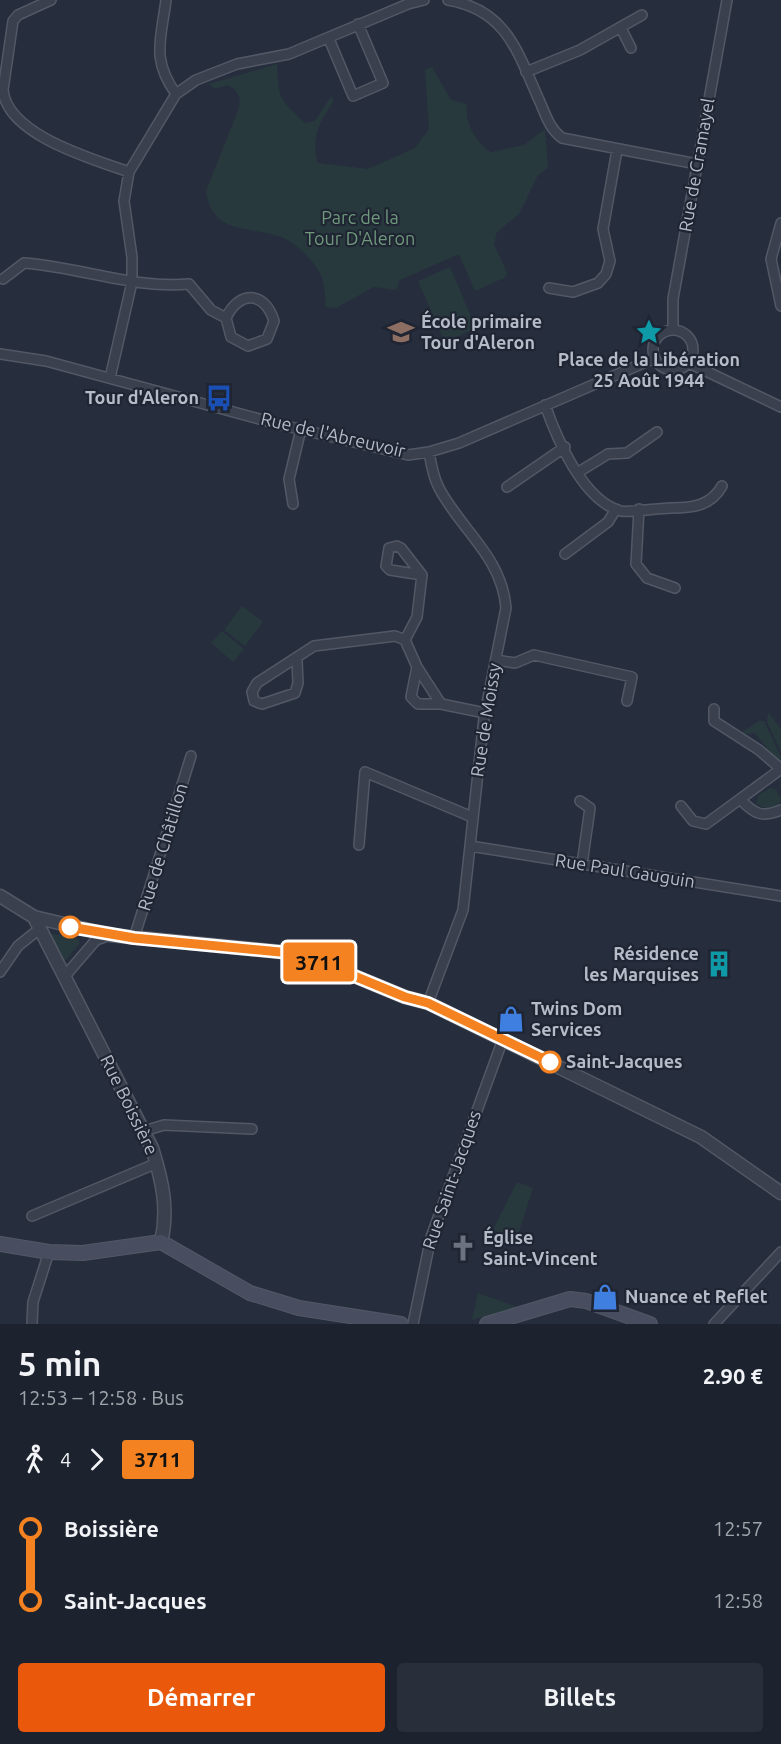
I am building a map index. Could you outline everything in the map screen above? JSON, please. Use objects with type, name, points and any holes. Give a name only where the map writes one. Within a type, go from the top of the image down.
[{"type":"main road","points":[[0,1244],[49,1252],[83,1253],[161,1242],[250,1293],[299,1308],[401,1324]]},
{"type":"main road","points":[[487,1324],[570,1299],[586,1301],[650,1324]]},
{"type":"street","points":[[51,0],[18,15],[13,21],[3,90],[4,99],[13,113],[61,147],[129,172]]},
{"type":"street","points":[[166,0],[159,60],[164,76],[176,94]]},
{"type":"street","points":[[110,378],[132,282],[132,256],[124,201],[129,172],[176,94],[196,80],[237,64],[289,54],[408,4],[424,0]]},
{"type":"street","points":[[448,0],[473,7],[505,30],[550,125],[557,134],[567,140],[697,164]]},
{"type":"street","name":"Rue de Cramayel","points":[[673,330],[673,299],[726,0]]},
{"type":"street","points":[[526,72],[580,50],[642,15]]},
{"type":"street","points":[[329,39],[353,96],[383,83],[358,24]]},
{"type":"street","points":[[621,28],[631,48]]},
{"type":"street","points":[[549,288],[573,292],[598,283],[606,274],[610,261],[603,229],[617,150]]},
{"type":"street","points":[[781,223],[771,259],[781,306]]},
{"type":"street","points":[[3,279],[24,263],[57,266],[161,286],[189,284],[211,310],[226,318],[231,337],[248,346],[267,339],[274,321],[270,308],[258,299],[244,298],[232,305],[226,318]]},
{"type":"street","points":[[673,330],[679,331],[689,339],[693,351],[688,363],[677,370],[670,370],[658,364],[653,352],[656,339],[666,331],[673,330]]},
{"type":"street","name":"Rue de l'Abreuvoir","points":[[0,354],[46,361],[388,452],[408,455],[429,452],[459,443],[654,358]]},
{"type":"street","points":[[688,363],[781,407]]},
{"type":"street","points":[[545,405],[578,473],[597,499],[622,512],[639,509],[696,508],[718,493],[722,486]]},
{"type":"street","points":[[293,504],[289,479],[301,429]]},
{"type":"street","points":[[578,473],[608,454],[627,453],[657,432]]},
{"type":"street","points":[[507,487],[564,447]]},
{"type":"street","name":"Rue de Moissy","points":[[428,1003],[463,910],[485,713],[506,608],[505,590],[493,563],[439,489],[429,452]]},
{"type":"street","points":[[565,554],[608,522],[616,509]]},
{"type":"street","points":[[639,509],[636,564],[647,578],[675,588]]},
{"type":"street","points":[[405,640],[417,617],[422,575]]},
{"type":"street","points":[[297,660],[298,683],[295,693],[262,704],[254,701],[252,692],[257,683],[297,660],[314,646],[395,636],[405,640],[417,668],[441,704]]},
{"type":"street","points":[[496,660],[515,663],[534,655],[632,677],[627,701]]},
{"type":"street","points":[[417,668],[411,697],[418,704],[441,704],[485,713]]},
{"type":"street","points":[[714,709],[714,721],[759,750],[779,770],[781,784]]},
{"type":"street","name":"Rue de Châtillon","points":[[134,938],[191,756]]},
{"type":"street","points":[[681,806],[693,821],[706,824],[779,770]]},
{"type":"street","points":[[359,845],[365,772],[472,817]]},
{"type":"street","points":[[740,799],[752,813],[768,816],[781,810]]},
{"type":"street","points":[[580,801],[590,808],[582,864]]},
{"type":"street","name":"Rue Paul Gauguin","points":[[470,846],[781,896]]},
{"type":"street","points":[[0,896],[34,917],[110,935],[301,954],[405,997],[428,1003],[701,1137],[781,1193]]},
{"type":"street","name":"Rue Boissière","points":[[34,917],[38,930],[65,976],[144,1131],[157,1163],[163,1182],[165,1212],[161,1242]]},
{"type":"street","points":[[0,972],[18,946],[38,930]]},
{"type":"street","points":[[65,976],[96,940],[110,935]]},
{"type":"street","name":"Rue Saint-Jacques","points":[[413,1324],[425,1259],[497,1050],[503,1040]]},
{"type":"street","points":[[144,1131],[164,1125],[252,1129]]},
{"type":"street","points":[[32,1216],[157,1163]]},
{"type":"street","points":[[32,1324],[33,1302],[49,1252]]},
{"type":"street","points":[[714,1324],[781,1252]]},
{"type":"green space","name":"Parc de la Tour D'Aleron","points":[[277,64],[278,84],[282,97],[305,123],[315,121],[331,96],[334,100],[316,137],[318,163],[368,169],[415,148],[429,129],[425,70],[432,67],[451,100],[467,104],[467,117],[472,131],[481,144],[491,152],[524,145],[545,129],[548,168],[538,175],[519,214],[497,232],[494,244],[507,273],[504,278],[475,291],[459,254],[400,280],[396,290],[374,287],[336,308],[326,307],[321,275],[299,248],[281,237],[234,226],[224,222],[216,215],[206,191],[239,108],[240,100],[236,91],[231,87],[227,85],[215,89],[209,84]]},
{"type":"green space","points":[[450,267],[476,328],[445,342],[418,281]]},
{"type":"green space","points":[[242,606],[263,622],[245,646],[224,630]]},
{"type":"green space","points":[[222,631],[244,649],[233,662],[211,643]]},
{"type":"green space","points":[[768,712],[781,729],[781,752],[767,722]]},
{"type":"green space","points":[[759,721],[764,721],[781,757],[779,763],[755,733],[745,734],[746,738],[739,734]]},
{"type":"green space","points":[[770,788],[776,789],[781,799],[778,808],[766,808],[756,804],[759,795]]},
{"type":"green space","points":[[53,934],[78,939],[80,943],[63,963],[49,937]]},
{"type":"green space","points":[[517,1182],[533,1188],[517,1238],[493,1230]]},
{"type":"green space","points":[[478,1293],[517,1307],[472,1320]]},
{"type":"bus line","name":"3711","points":[[70,927],[134,938],[301,954],[405,997],[428,1003],[550,1062]]},
{"type":"place","name":"École primaire Tour d'Aleron","points":[[401,332]]},
{"type":"place","name":"Place de la Libération 25 Août 1944","points":[[649,332]]},
{"type":"place","name":"Tour d'Aleron","points":[[219,398]]},
{"type":"place","name":"Résidence les Marquises","points":[[719,964]]},
{"type":"place","name":"Twins Dom Services","points":[[511,1019]]},
{"type":"place","name":"Saint-Jacques","points":[[550,1062]]},
{"type":"place","name":"Église Saint-Vincent","points":[[463,1248]]},
{"type":"place","name":"Nuance et Reflet","points":[[605,1297]]}]
